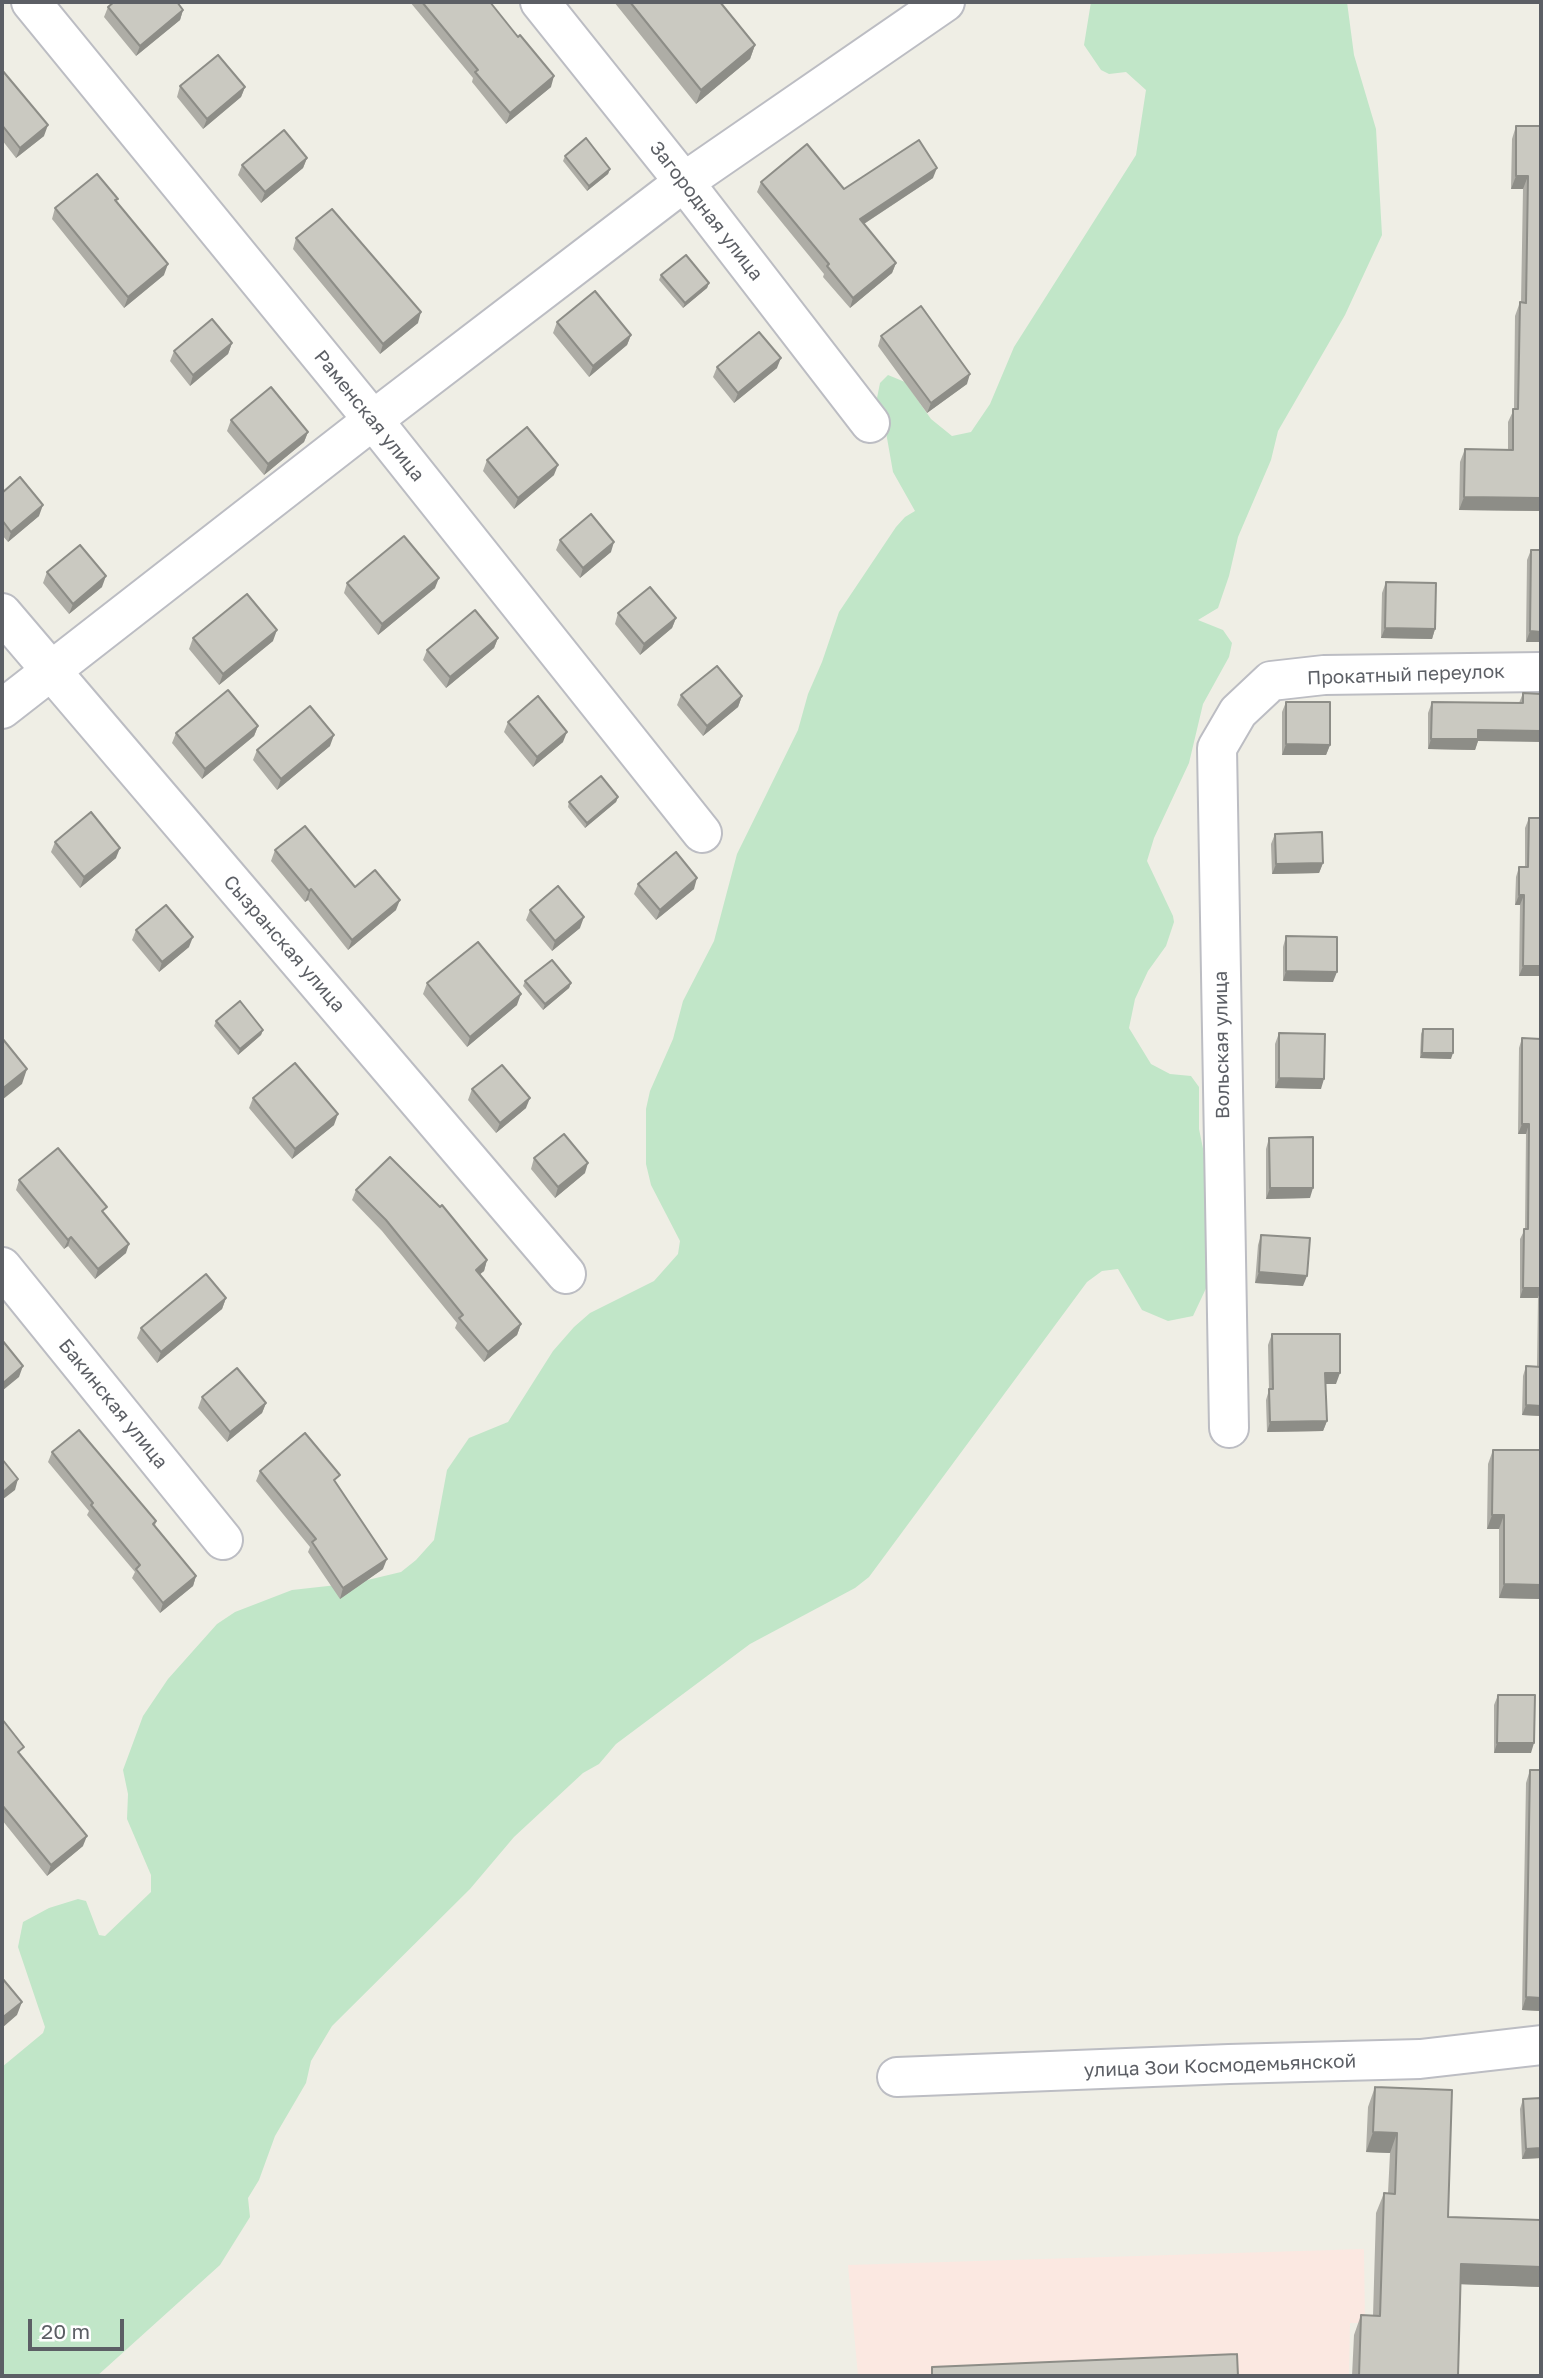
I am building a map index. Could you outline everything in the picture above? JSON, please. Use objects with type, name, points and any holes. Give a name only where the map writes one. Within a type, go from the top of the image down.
[{"type":"street","name":"Раменская улица","points":[[31,2],[373,420],[702,833]]},
{"type":"street","name":"Загородная улица","points":[[540,2],[684,182],[870,423]]},
{"type":"street","points":[[2,709],[684,182],[945,2]]},
{"type":"street","name":"Сызранская улица","points":[[2,613],[566,1274]]},
{"type":"street","name":"Прокатный переулок","points":[[1270,681],[1324,675],[1541,672]]},
{"type":"street","name":"Вольская улица","points":[[1228,1428],[1217,748],[1238,712],[1270,681]]},
{"type":"street","name":"Бакинская улица","points":[[2,1268],[223,1540]]},
{"type":"street","name":"улица Зои Космодемьянской","points":[[897,2077],[1420,2059],[1541,2045]]},
{"type":"shaded area","points":[[1364,2249],[1365,2323],[1350,2323],[1349,2376],[858,2376],[848,2265]]},
{"type":"green space","points":[[1091,2],[1347,2],[1354,55],[1376,129],[1382,235],[1345,315],[1278,431],[1271,460],[1238,537],[1218,608],[1198,620],[1223,630],[1232,643],[1229,657],[1203,704],[1189,763],[1154,838],[1147,861],[1174,922],[1166,946],[1148,971],[1135,999],[1129,1028],[1151,1064],[1170,1074],[1191,1076],[1199,1087],[1199,1129],[1207,1168],[1217,1265],[1193,1316],[1168,1321],[1142,1310],[1118,1269],[1102,1271],[1087,1282],[869,1577],[855,1588],[750,1644],[616,1744],[599,1764],[583,1773],[514,1837],[470,1889],[332,2026],[311,2061],[306,2083],[275,2136],[259,2180],[248,2198],[250,2217],[220,2265],[97,2376],[2,2376],[2,2067],[43,2033],[45,2027],[18,1947],[23,1922],[49,1908],[78,1899],[86,1901],[99,1935],[105,1936],[151,1892],[151,1875],[127,1819],[128,1794],[123,1770],[143,1716],[168,1679],[217,1624],[235,1612],[292,1590],[355,1583],[401,1572],[416,1560],[434,1540],[447,1470],[469,1438],[508,1422],[553,1351],[574,1327],[590,1313],[654,1281],[678,1254],[680,1241],[651,1185],[646,1164],[646,1109],[650,1091],[673,1039],[683,1001],[714,941],[737,854],[798,730],[808,694],[839,612],[896,527],[915,511],[893,472],[884,421],[876,403],[880,383],[888,375],[905,382],[931,419],[952,436],[971,432],[990,404],[1014,347],[1136,155],[1146,90],[1126,72],[1109,74],[1101,70],[1084,45]]},
{"type":"building","points":[[114,2],[177,2],[183,10],[140,46],[108,7]]},
{"type":"building","points":[[422,2],[490,2],[554,76],[510,113]]},
{"type":"building","points":[[630,2],[720,2],[755,45],[701,90]]},
{"type":"building","points":[[218,55],[245,87],[207,119],[180,86]]},
{"type":"building","points":[[2,70],[48,125],[20,148],[2,125]]},
{"type":"building","points":[[1516,126],[1541,126],[1541,498],[1464,497],[1465,449],[1513,450],[1513,409],[1518,409],[1520,302],[1526,303],[1528,176],[1516,176]]},
{"type":"building","points":[[284,130],[307,158],[265,192],[242,165]]},
{"type":"building","points":[[586,138],[610,169],[589,186],[565,156]]},
{"type":"building","points":[[919,140],[937,168],[860,219],[896,263],[853,298],[827,266],[829,264],[761,182],[807,144],[844,189]]},
{"type":"building","points":[[97,174],[168,264],[128,297],[55,208]]},
{"type":"building","points":[[332,209],[421,312],[383,344],[296,238]]},
{"type":"building","points":[[686,255],[709,283],[685,303],[661,275]]},
{"type":"building","points":[[595,291],[631,335],[593,366],[557,322]]},
{"type":"building","points":[[921,306],[970,374],[931,403],[881,336]]},
{"type":"building","points":[[212,319],[232,343],[193,375],[174,351]]},
{"type":"building","points":[[759,332],[781,358],[738,393],[717,367]]},
{"type":"building","points":[[271,387],[308,432],[268,464],[231,420]]},
{"type":"building","points":[[527,427],[558,465],[518,498],[487,460]]},
{"type":"building","points":[[20,477],[43,505],[11,532],[2,520],[2,493]]},
{"type":"building","points":[[591,514],[614,542],[583,568],[560,540]]},
{"type":"building","points":[[404,536],[439,578],[382,624],[347,583]]},
{"type":"building","points":[[80,545],[106,576],[73,604],[47,572]]},
{"type":"building","points":[[1531,550],[1541,550],[1541,632],[1530,631]]},
{"type":"building","points":[[1386,582],[1436,583],[1435,629],[1385,628]]},
{"type":"building","points":[[650,587],[676,618],[644,644],[618,613]]},
{"type":"building","points":[[247,594],[277,630],[223,674],[193,638]]},
{"type":"building","points":[[475,610],[498,638],[450,677],[427,650]]},
{"type":"building","points":[[717,666],[742,696],[707,726],[681,695]]},
{"type":"building","points":[[228,690],[258,726],[205,769],[176,733]]},
{"type":"building","points":[[1523,693],[1541,694],[1541,731],[1478,730],[1478,739],[1431,739],[1432,702],[1523,703]]},
{"type":"building","points":[[538,696],[567,732],[537,757],[508,722]]},
{"type":"building","points":[[1286,702],[1330,702],[1330,745],[1286,744]]},
{"type":"building","points":[[310,706],[334,735],[281,779],[257,750]]},
{"type":"building","points":[[601,776],[618,797],[587,823],[569,802]]},
{"type":"building","points":[[91,812],[120,848],[84,877],[55,842]]},
{"type":"building","points":[[1529,818],[1541,818],[1541,966],[1523,966],[1524,895],[1519,895],[1519,867],[1528,867]]},
{"type":"building","points":[[305,826],[355,887],[375,870],[400,900],[352,940],[275,850]]},
{"type":"building","points":[[1322,832],[1323,863],[1276,864],[1275,834]]},
{"type":"building","points":[[676,852],[697,878],[660,910],[638,884]]},
{"type":"building","points":[[558,886],[584,917],[555,941],[530,910]]},
{"type":"building","points":[[166,905],[193,937],[162,962],[136,930]]},
{"type":"building","points":[[1286,936],[1337,937],[1337,972],[1286,971]]},
{"type":"building","points":[[478,942],[521,994],[470,1037],[427,983]]},
{"type":"building","points":[[552,960],[571,983],[545,1004],[525,981]]},
{"type":"building","points":[[240,1001],[263,1030],[240,1049],[216,1021]]},
{"type":"building","points":[[1423,1029],[1453,1029],[1453,1053],[1422,1053]]},
{"type":"building","points":[[1279,1033],[1325,1034],[1324,1079],[1279,1078]]},
{"type":"building","points":[[2,1038],[27,1069],[2,1089]]},
{"type":"building","points":[[1522,1038],[1541,1039],[1541,1288],[1523,1288],[1524,1229],[1528,1229],[1529,1124],[1522,1124]]},
{"type":"building","points":[[295,1063],[338,1114],[295,1149],[253,1098]]},
{"type":"building","points":[[502,1065],[530,1098],[500,1123],[472,1089]]},
{"type":"building","points":[[564,1134],[588,1163],[558,1187],[534,1158]]},
{"type":"building","points":[[1313,1137],[1313,1188],[1270,1188],[1269,1138]]},
{"type":"building","points":[[58,1148],[107,1207],[102,1211],[129,1244],[98,1269],[71,1237],[68,1240],[19,1180]]},
{"type":"building","points":[[390,1157],[440,1207],[442,1205],[487,1260],[476,1270],[521,1324],[488,1352],[459,1318],[463,1315],[386,1220],[356,1190]]},
{"type":"building","points":[[1261,1235],[1310,1238],[1307,1276],[1259,1272]]},
{"type":"building","points":[[206,1274],[226,1298],[161,1352],[141,1328]]},
{"type":"building","points":[[1272,1334],[1340,1334],[1340,1373],[1325,1373],[1327,1421],[1270,1422],[1269,1389],[1273,1389]]},
{"type":"building","points":[[2,1340],[23,1366],[2,1384]]},
{"type":"building","points":[[1526,1366],[1541,1367],[1541,1406],[1526,1405]]},
{"type":"building","points":[[237,1368],[266,1403],[230,1432],[202,1397]]},
{"type":"building","points":[[79,1430],[156,1521],[153,1524],[196,1576],[163,1603],[136,1569],[140,1565],[52,1452]]},
{"type":"building","points":[[305,1433],[340,1475],[334,1480],[387,1559],[343,1588],[312,1542],[316,1539],[260,1471]]},
{"type":"building","points":[[1493,1450],[1541,1450],[1541,1585],[1504,1584],[1504,1515],[1492,1515]]},
{"type":"building","points":[[2,1459],[18,1479],[2,1493]]},
{"type":"building","points":[[1498,1695],[1535,1695],[1534,1743],[1497,1743]]},
{"type":"building","points":[[2,1719],[24,1747],[18,1752],[87,1836],[51,1865],[2,1805]]},
{"type":"building","points":[[1530,1770],[1541,1770],[1541,1998],[1526,1997]]},
{"type":"building","points":[[2,1978],[22,2002],[2,2018]]},
{"type":"building","points":[[1375,2087],[1452,2090],[1448,2217],[1541,2220],[1541,2267],[1461,2264],[1458,2376],[1359,2376],[1361,2315],[1380,2316],[1384,2193],[1395,2194],[1397,2133],[1373,2132]]},
{"type":"building","points":[[1541,2098],[1541,2148],[1526,2149],[1523,2099]]},
{"type":"building","points":[[1237,2354],[1238,2376],[932,2376],[932,2367]]}]
